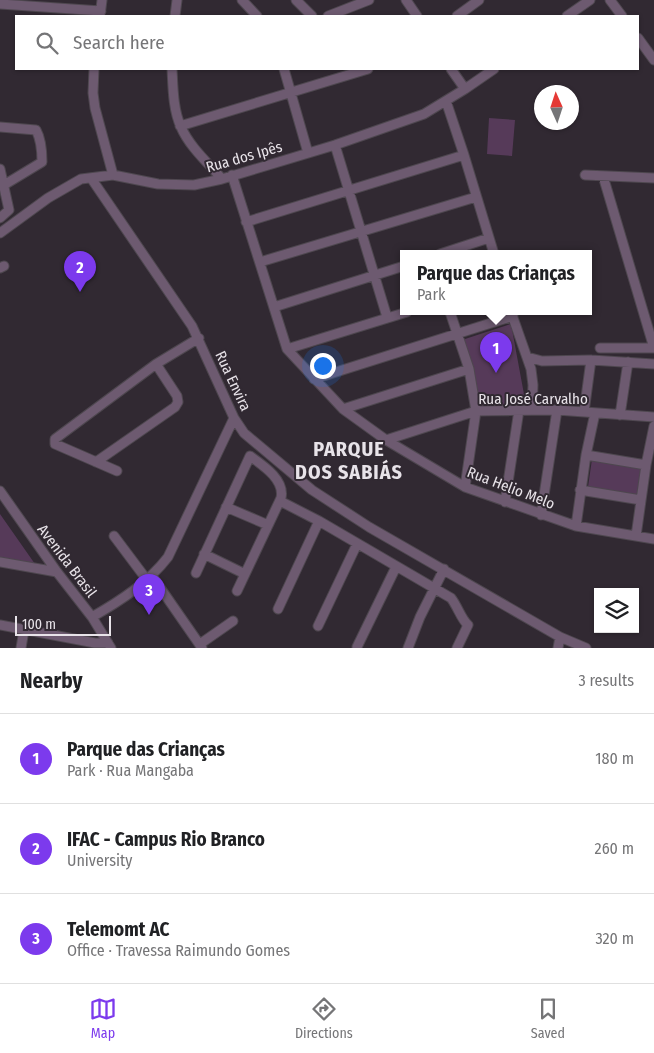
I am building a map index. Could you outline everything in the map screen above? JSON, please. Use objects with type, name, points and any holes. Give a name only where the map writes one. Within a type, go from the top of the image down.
[{"type":"street","points":[[0,4],[60,4],[100,14],[102,0]]},
{"type":"street","points":[[175,15],[177,0]]},
{"type":"street","points":[[242,0],[256,15]]},
{"type":"street","points":[[296,0],[311,15]]},
{"type":"street","points":[[406,0],[416,15]]},
{"type":"street","points":[[458,15],[479,0]]},
{"type":"street","points":[[568,15],[590,0]]},
{"type":"street","points":[[610,0],[621,15]]},
{"type":"street","points":[[330,15],[364,1]]},
{"type":"street","points":[[639,39],[654,60]]},
{"type":"street","points":[[94,70],[94,108],[113,175]]},
{"type":"street","points":[[172,70],[180,126],[189,141],[222,178]]},
{"type":"street","points":[[284,70],[308,153]]},
{"type":"street","points":[[180,126],[365,70]]},
{"type":"street","points":[[453,70],[465,89]]},
{"type":"street","name":"Rua dos Ipês","points":[[0,233],[64,188],[81,179],[113,175],[158,184],[194,185],[222,178],[335,145],[424,114],[493,70]]},
{"type":"street","points":[[446,101],[493,250]]},
{"type":"street","points":[[0,127],[36,130],[39,136],[42,162],[4,185]]},
{"type":"street","points":[[335,145],[387,318]]},
{"type":"street","points":[[246,222],[464,155]]},
{"type":"street","points":[[0,169],[9,210],[0,218]]},
{"type":"street","name":"Rua Helio Melo","points":[[232,175],[287,348],[343,409],[386,440],[465,487],[576,526],[654,539]]},
{"type":"street","points":[[585,175],[654,180]]},
{"type":"street","points":[[600,348],[654,348],[603,176]]},
{"type":"street","name":"Rua Envira","points":[[91,178],[192,326],[234,418],[244,433],[312,490],[369,527],[560,637],[586,648]]},
{"type":"street","points":[[260,262],[476,197]]},
{"type":"street","points":[[452,250],[489,238]]},
{"type":"street","points":[[274,307],[400,267]]},
{"type":"street","points":[[287,348],[400,314]]},
{"type":"street","points":[[451,315],[469,369],[476,411],[465,487]]},
{"type":"street","points":[[314,379],[457,334],[509,315]]},
{"type":"street","points":[[512,315],[527,356],[533,385],[532,410]]},
{"type":"street","points":[[117,471],[54,443],[55,440],[61,433],[156,364],[199,338]]},
{"type":"street","points":[[527,356],[542,361],[591,360],[654,364]]},
{"type":"street","points":[[584,412],[591,360]]},
{"type":"street","points":[[620,415],[628,362]]},
{"type":"street","points":[[96,462],[175,407],[178,402],[176,396],[156,364]]},
{"type":"street","points":[[343,409],[469,369]]},
{"type":"street","points":[[505,502],[519,410]]},
{"type":"street","points":[[541,515],[557,410]]},
{"type":"street","name":"Rua José Carvalho","points":[[386,440],[476,411],[557,410],[654,417]]},
{"type":"street","points":[[576,526],[580,490],[595,413]]},
{"type":"street","points":[[92,617],[110,607],[150,578],[168,557],[234,418]]},
{"type":"street","points":[[636,536],[646,465],[654,426]]},
{"type":"street","points":[[586,455],[646,465]]},
{"type":"street","points":[[196,573],[250,456],[268,470],[281,484],[283,490],[280,501],[237,591]]},
{"type":"street","points":[[580,490],[641,500]]},
{"type":"street","name":"Avenida Brasil","points":[[0,492],[57,572],[92,617],[110,645]]},
{"type":"street","points":[[280,501],[319,521],[451,598],[464,622],[468,625],[457,648]]},
{"type":"street","points":[[226,507],[268,525]]},
{"type":"street","points":[[278,609],[319,521]]},
{"type":"street","points":[[114,536],[150,578],[201,646],[234,622]]},
{"type":"street","points":[[318,626],[357,544]]},
{"type":"street","points":[[204,554],[245,574]]},
{"type":"street","points":[[0,562],[57,572]]},
{"type":"street","points":[[357,647],[396,567]]},
{"type":"street","points":[[408,648],[444,569]]},
{"type":"street","points":[[0,625],[110,645]]},
{"type":"street","points":[[21,648],[24,630]]},
{"type":"street","points":[[558,648],[560,637]]},
{"type":"shaded area","points":[[489,118],[515,120],[512,156],[487,154]]},
{"type":"shaded area","points":[[511,324],[526,405],[482,408],[462,340]]},
{"type":"shaded area","points":[[592,459],[643,468],[638,495],[588,487]]},
{"type":"shaded area","points":[[0,514],[35,564],[0,557]]},
{"type":"place","name":"IFAC - Campus Rio Branco","points":[[80,292]]},
{"type":"place","name":"Parque das Crianças","points":[[496,373]]},
{"type":"place","name":"Telemomt AC","points":[[149,615]]},
{"type":"district","name":"PARQUE DOS SABIÁS","points":[[349,460]]}]
